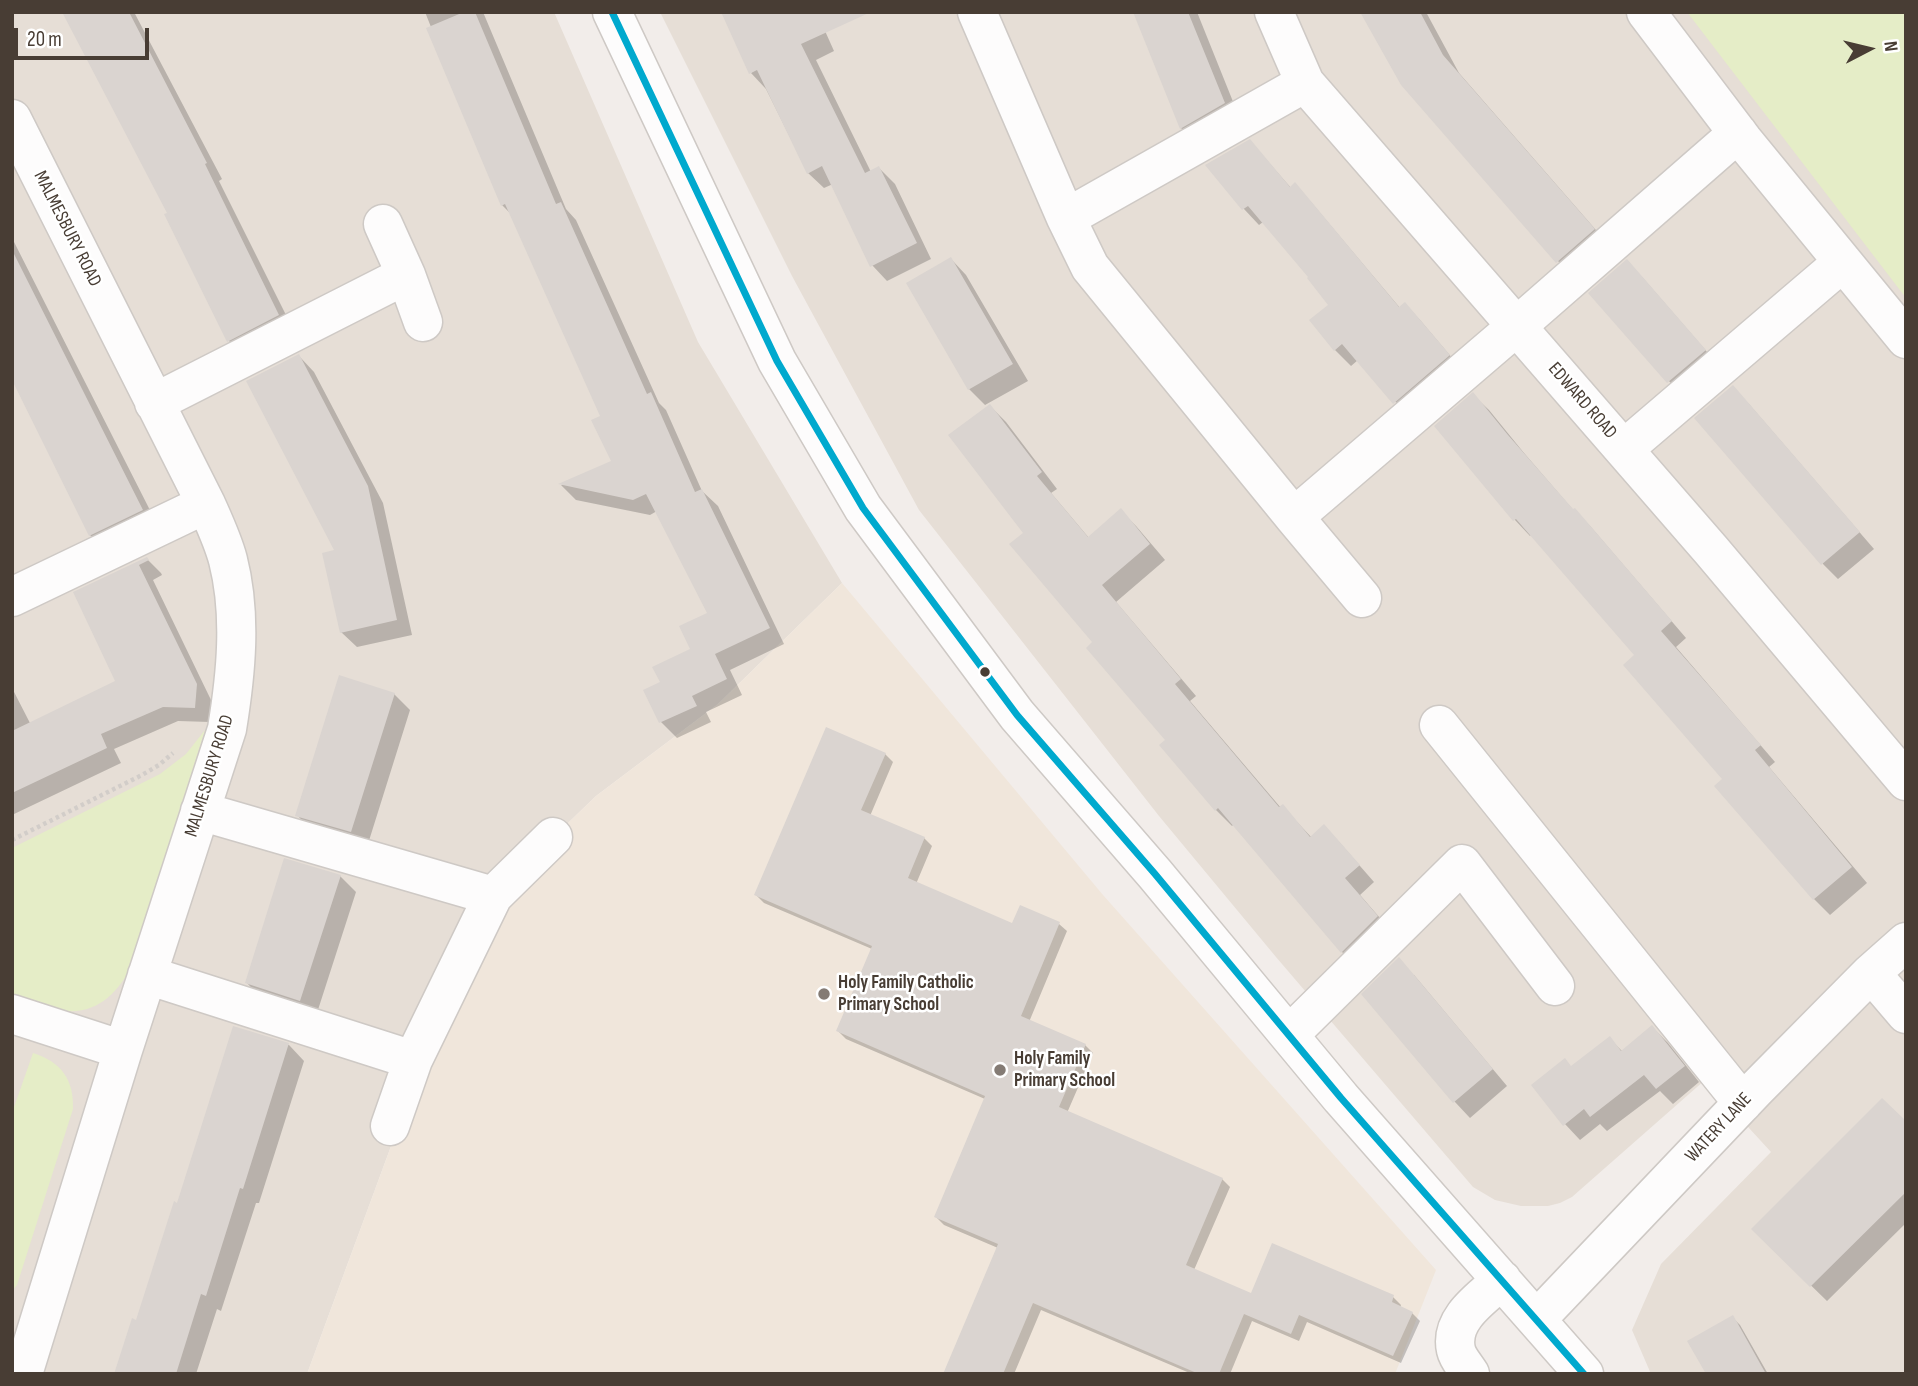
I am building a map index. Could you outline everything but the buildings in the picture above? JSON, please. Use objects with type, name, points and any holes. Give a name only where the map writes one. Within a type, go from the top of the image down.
[{"type":"street","points":[[612,12],[777,361],[863,508],[1017,715],[1155,874],[1342,1098],[1584,1374]]},
{"type":"street","points":[[977,12],[1090,267],[1362,598]]},
{"type":"street","name":"EDWARD ROAD","points":[[1274,12],[1305,83],[1624,449],[1906,781]]},
{"type":"street","points":[[1646,12],[1738,133],[1906,339]]},
{"type":"street","points":[[1066,218],[1305,83]]},
{"type":"street","name":"MALMESBURY ROAD","points":[[13,125],[206,504],[228,561],[236,613],[235,675],[227,729],[123,1050],[26,1316],[23,1374]]},
{"type":"street","points":[[1294,517],[1738,133]]},
{"type":"street","points":[[383,224],[423,322]]},
{"type":"street","points":[[1624,449],[1843,262]]},
{"type":"street","points":[[154,403],[406,275]]},
{"type":"street","points":[[12,597],[206,504]]},
{"type":"street","points":[[1439,725],[1743,1104]]},
{"type":"street","points":[[200,811],[493,897]]},
{"type":"street","points":[[390,1126],[413,1060],[493,897],[553,837]]},
{"type":"street","points":[[1289,1035],[1462,864],[1555,986]]},
{"type":"street","name":"WATERY LANE","points":[[1536,1319],[1871,973],[1906,942]]},
{"type":"street","points":[[1871,973],[1906,1014]]},
{"type":"street","points":[[147,975],[413,1060]]},
{"type":"street","points":[[12,1014],[123,1050]]},
{"type":"street","points":[[1471,1374],[1456,1353],[1454,1334],[1462,1318],[1502,1280]]},
{"type":"path","points":[[12,839],[142,775],[159,765],[179,747]]},
{"type":"shaded area","points":[[12,12],[554,12],[698,342],[842,583],[718,704],[596,796],[516,873],[411,1092],[307,1374],[12,1374]]},
{"type":"shaded area","points":[[660,12],[1906,12],[1906,1374],[1651,1374],[1632,1330],[1661,1264],[1771,1152],[1705,1080],[1572,1197],[1560,1203],[1521,1206],[1495,1200],[1473,1187],[1159,816],[919,510],[792,276]]},
{"type":"shaded area","name":"Holy Family Catholic Primary School","points":[[842,583],[1103,895],[1436,1270],[1395,1374],[307,1374],[411,1092],[516,873],[596,796],[718,704]]},
{"type":"green space","points":[[1687,12],[1906,12],[1906,298]]},
{"type":"green space","points":[[205,730],[132,965],[120,985],[94,1006],[72,1011],[47,1007],[12,994],[12,848],[160,774],[186,754]]},
{"type":"green space","points":[[33,1053],[51,1061],[64,1073],[71,1089],[73,1109],[17,1285],[12,1291],[12,1113]]},
{"type":"transit line","points":[[612,12],[777,361],[863,508],[1017,715],[1155,874],[1341,1098],[1584,1374]]},
{"type":"place","name":"Holy Family Catholic Primary School","points":[[824,994]]},
{"type":"place","name":"Holy Family Primary School","points":[[1000,1070]]}]
